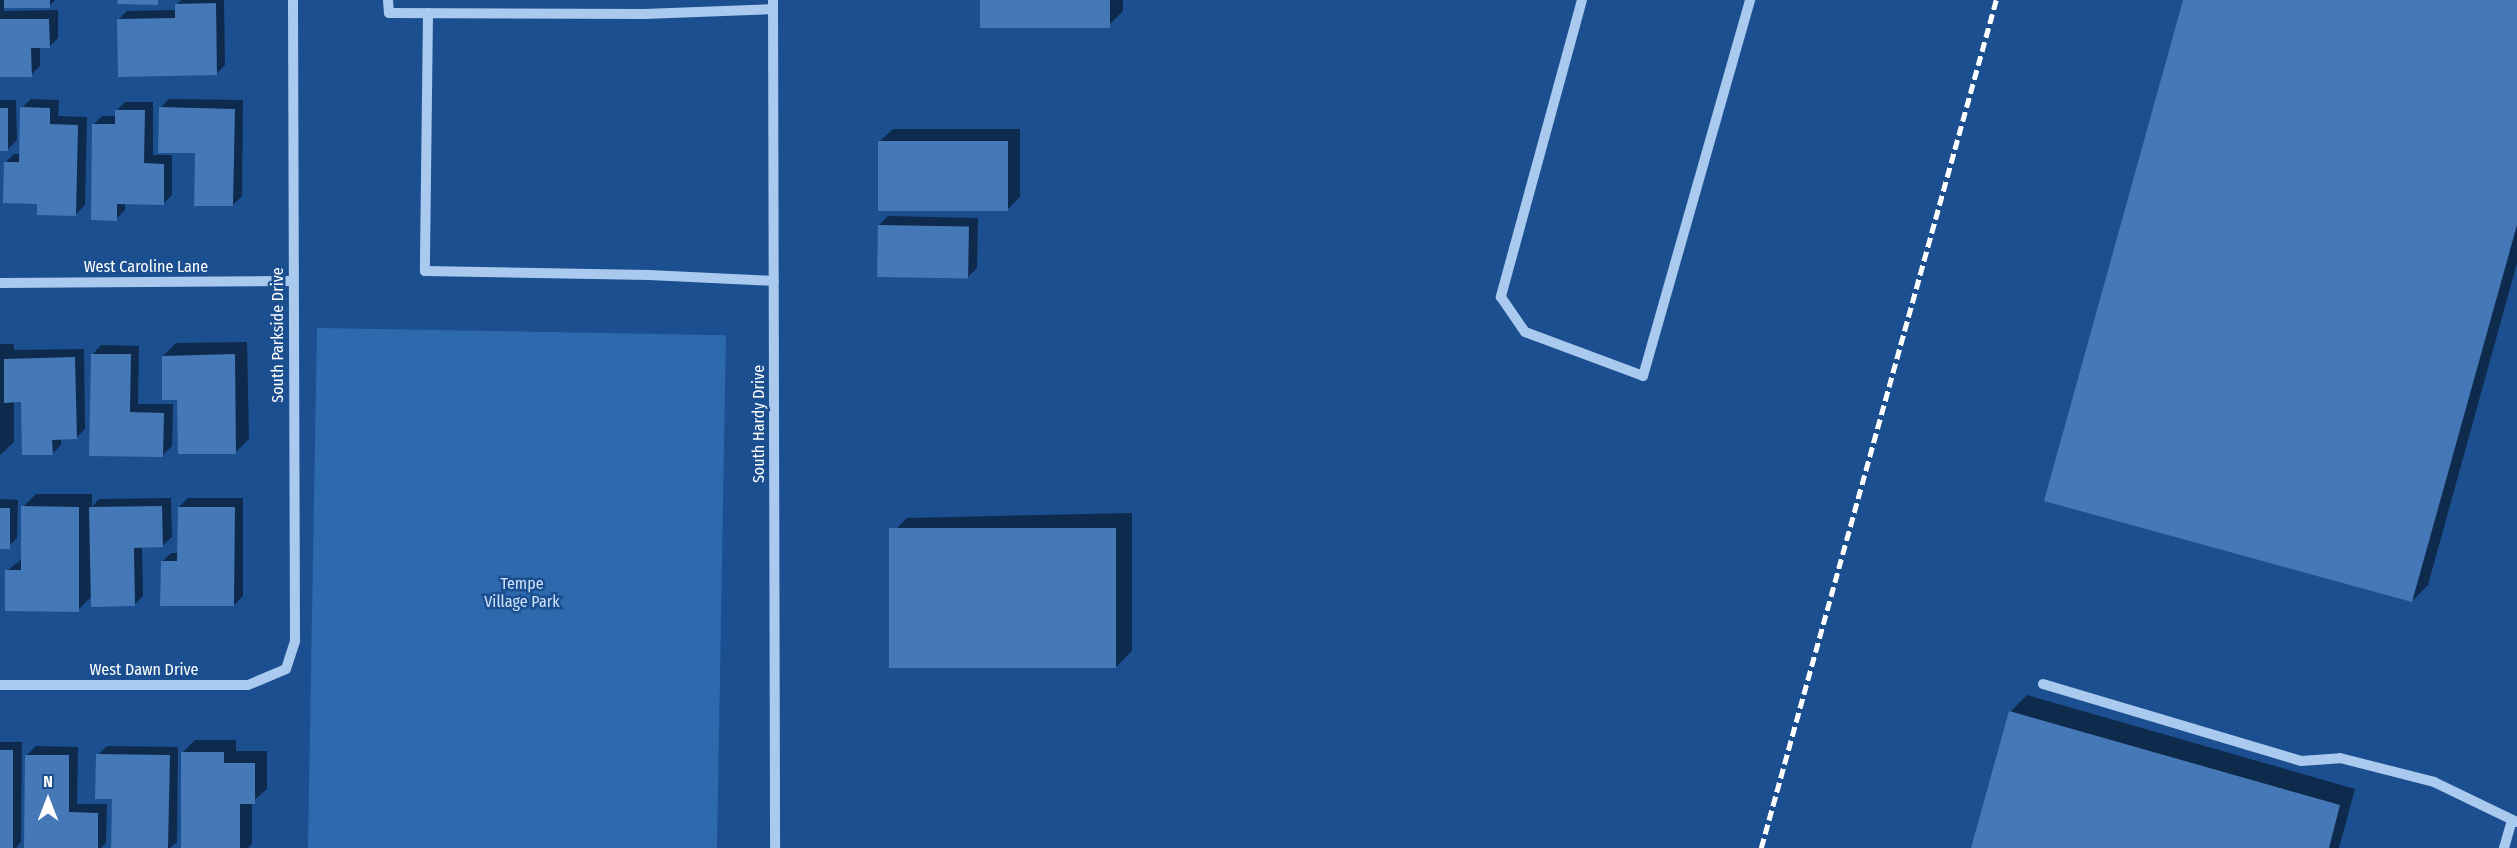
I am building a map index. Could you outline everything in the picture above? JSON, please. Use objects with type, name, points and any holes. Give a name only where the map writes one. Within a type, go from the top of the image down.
[{"type":"street","name":"South Parkside Drive","points":[[285,669],[295,641],[293,0]]},
{"type":"street","points":[[388,0],[389,13],[644,14],[773,4]]},
{"type":"street","points":[[1582,0],[1501,297],[1525,332],[1643,376],[1750,0]]},
{"type":"street","name":"South Hardy Drive","points":[[773,4],[775,848]]},
{"type":"street","points":[[428,13],[425,271],[649,275],[774,281]]},
{"type":"street","name":"West Caroline Lane","points":[[0,283],[293,281]]},
{"type":"street","name":"West Dawn Drive","points":[[0,685],[248,685],[285,669]]},
{"type":"street","points":[[2043,684],[2301,761],[2340,758],[2434,782],[2515,821],[2504,848]]},
{"type":"green space","name":"Tempe Village Park","points":[[317,328],[726,335],[717,848],[308,848]]},
{"type":"building","points":[[4,0],[50,0],[50,8],[4,8]]},
{"type":"building","points":[[118,0],[158,0],[158,5],[117,4]]},
{"type":"building","points":[[980,0],[1110,0],[1110,28],[980,28]]},
{"type":"building","points":[[2183,0],[2517,0],[2517,225],[2412,602],[2044,501]]},
{"type":"building","points":[[216,3],[217,75],[118,77],[117,19],[175,18],[175,4]]},
{"type":"building","points":[[0,19],[49,19],[50,48],[31,48],[32,77],[0,77]]},
{"type":"building","points":[[20,107],[50,108],[50,124],[78,125],[76,216],[37,215],[37,204],[3,203],[4,162],[19,162]]},
{"type":"building","points":[[159,107],[235,109],[233,206],[194,206],[195,153],[158,153]]},
{"type":"building","points":[[0,108],[8,108],[8,151],[0,151]]},
{"type":"building","points":[[115,110],[145,110],[144,163],[164,164],[164,205],[117,204],[117,221],[91,220],[92,124],[115,124]]},
{"type":"building","points":[[878,141],[1008,141],[1008,211],[878,211]]},
{"type":"building","points":[[878,225],[969,227],[968,279],[877,277]]},
{"type":"building","points":[[91,354],[131,354],[130,412],[164,413],[163,457],[89,456]]},
{"type":"building","points":[[235,354],[236,454],[178,454],[177,400],[162,400],[162,356]]},
{"type":"building","points":[[75,357],[77,439],[52,440],[53,455],[22,455],[21,402],[4,403],[4,359]]},
{"type":"building","points":[[21,506],[79,507],[79,612],[5,611],[5,570],[21,570]]},
{"type":"building","points":[[162,506],[163,547],[134,548],[135,606],[91,607],[89,507]]},
{"type":"building","points":[[178,507],[235,507],[234,606],[160,606],[161,561],[177,561]]},
{"type":"building","points":[[0,508],[10,508],[10,549],[0,549]]},
{"type":"building","points":[[889,528],[1116,528],[1116,668],[889,668]]},
{"type":"building","points":[[2009,711],[2340,805],[2329,848],[1971,848]]},
{"type":"building","points":[[0,750],[13,750],[13,848],[0,848]]},
{"type":"building","points":[[181,752],[224,752],[224,763],[255,763],[255,804],[240,804],[240,848],[181,848]]},
{"type":"building","points":[[96,754],[170,755],[168,848],[111,848],[112,799],[95,799]]},
{"type":"building","points":[[25,755],[69,755],[69,812],[98,813],[98,848],[24,848]]},
{"type":"railway","points":[[1761,848],[1996,0]]}]
